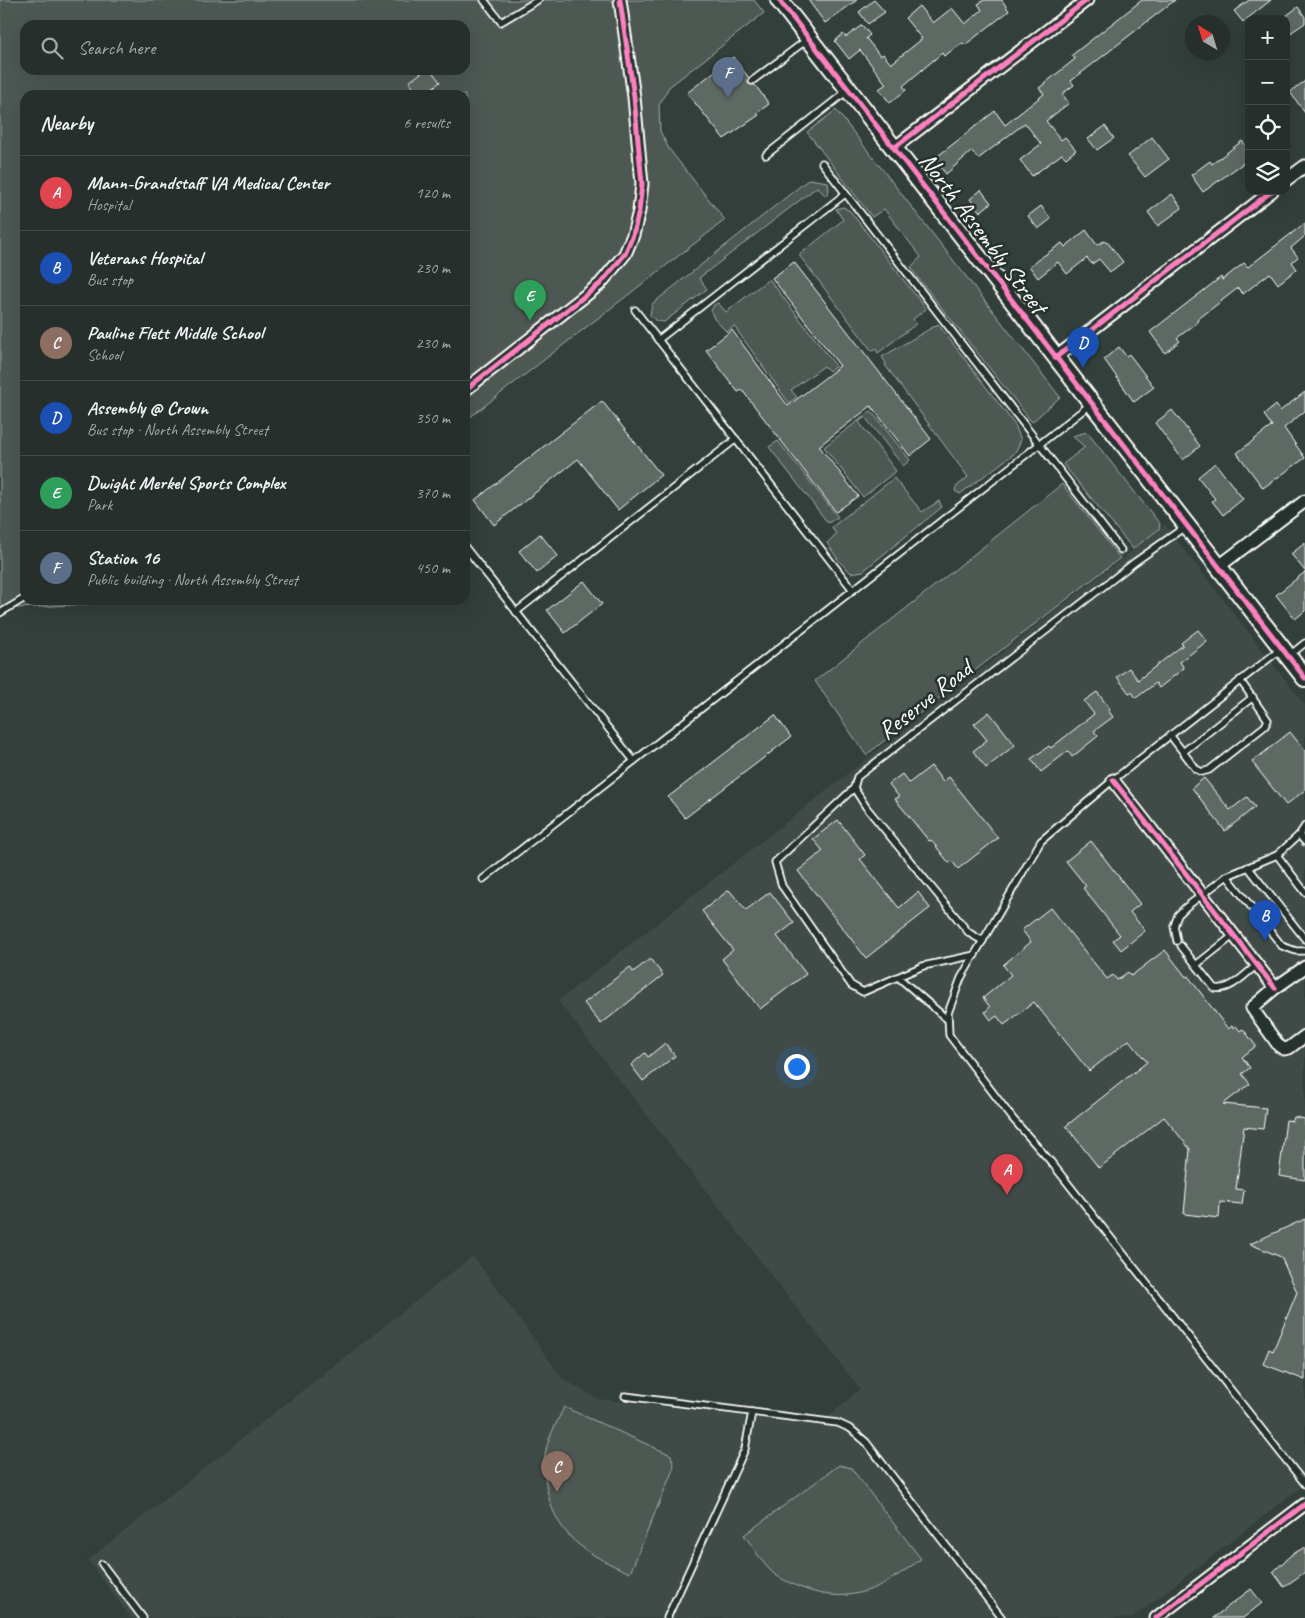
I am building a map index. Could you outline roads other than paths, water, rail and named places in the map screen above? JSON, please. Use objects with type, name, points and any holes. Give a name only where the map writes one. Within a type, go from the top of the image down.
[{"type":"main road","name":"North Assembly Street","points":[[778,0],[1305,678]]},
{"type":"street","points":[[470,386],[600,284],[625,254],[633,235],[640,211],[642,184],[634,97],[620,0]]},
{"type":"street","points":[[894,148],[1087,0]]},
{"type":"street","points":[[1290,177],[1305,166]]},
{"type":"street","points":[[1055,358],[1267,195]]},
{"type":"street","points":[[1218,567],[1305,500]]},
{"type":"street","points":[[1113,780],[1275,988]]},
{"type":"street","points":[[1305,967],[1253,1005],[1253,1012],[1284,1049],[1289,1048],[1305,1036]]},
{"type":"street","points":[[1156,1618],[1305,1504]]},
{"type":"lane","points":[[484,0],[501,22],[538,0]]},
{"type":"lane","points":[[752,82],[808,38]]},
{"type":"lane","points":[[766,155],[848,90]]},
{"type":"lane","points":[[822,163],[1121,550]]},
{"type":"lane","points":[[658,340],[846,194]]},
{"type":"lane","points":[[636,310],[853,590]]},
{"type":"lane","points":[[483,879],[1091,404]]},
{"type":"lane","points":[[516,612],[736,439]]},
{"type":"lane","name":"Reserve Road","points":[[898,977],[862,992],[851,985],[782,886],[775,862],[854,788],[857,777],[1135,562],[1186,526]]},
{"type":"lane","points":[[470,553],[634,761]]},
{"type":"lane","points":[[0,613],[20,601]]},
{"type":"lane","points":[[1305,643],[1285,652],[1240,680],[1113,780],[1041,841],[961,978],[951,1002],[948,1020],[949,1035],[1305,1484]]},
{"type":"lane","points":[[1170,735],[1202,772],[1209,770],[1265,726],[1268,720],[1240,680]]},
{"type":"lane","points":[[1183,752],[1253,697]]},
{"type":"lane","points":[[854,788],[866,807],[946,907],[969,933],[983,941]]},
{"type":"lane","points":[[1177,941],[1174,926],[1178,915],[1227,876],[1277,855],[1299,835],[1305,826]]},
{"type":"lane","points":[[1299,835],[1305,842]]},
{"type":"lane","points":[[1277,855],[1305,892]]},
{"type":"lane","points":[[1248,867],[1305,939]]},
{"type":"lane","points":[[1227,876],[1282,946],[1305,951]]},
{"type":"lane","points":[[1196,965],[1234,935]]},
{"type":"lane","points":[[1181,946],[1214,988],[1221,990],[1228,987],[1257,965]]},
{"type":"lane","points":[[948,1020],[898,977],[924,966],[975,955]]},
{"type":"lane","points":[[625,1396],[838,1423],[851,1429],[866,1442],[1002,1618]]},
{"type":"lane","points":[[667,1618],[745,1449],[752,1412]]},
{"type":"lane","points":[[102,1564],[143,1618]]},
{"type":"place","name":"Station 16","points":[[728,98]]},
{"type":"place","name":"Dwight Merkel Sports Complex","points":[[530,321]]},
{"type":"place","name":"Assembly @ Crown","points":[[1083,368]]},
{"type":"place","name":"Veterans Hospital","points":[[1265,941]]},
{"type":"place","name":"Mann-Grandstaff VA Medical Center","points":[[1007,1195]]},
{"type":"place","name":"Pauline Flett Middle School","points":[[557,1492]]}]
